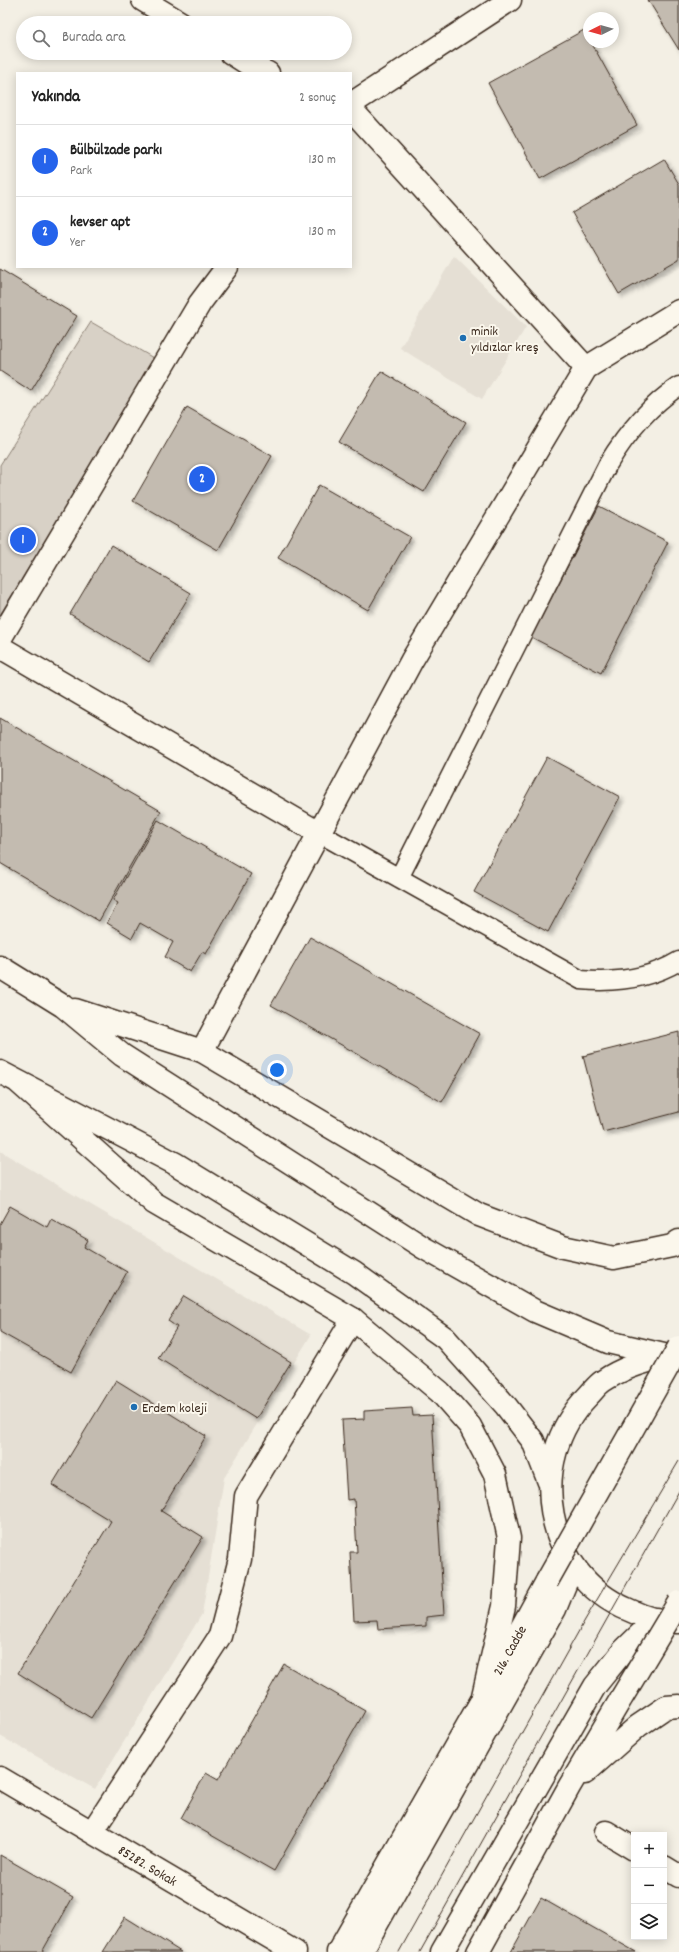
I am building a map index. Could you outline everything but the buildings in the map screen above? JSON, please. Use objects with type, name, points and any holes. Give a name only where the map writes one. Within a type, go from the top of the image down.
[{"type":"main road","points":[[144,0],[170,16]]},
{"type":"main road","points":[[352,103],[510,0]]},
{"type":"main road","points":[[242,60],[266,72]]},
{"type":"main road","points":[[352,111],[586,368]]},
{"type":"main road","points":[[0,639],[200,303],[226,268]]},
{"type":"main road","points":[[202,1051],[412,660],[586,368],[679,311]]},
{"type":"main road","points":[[0,646],[319,833]]},
{"type":"main road","points":[[0,967],[63,1006],[122,1054],[431,1252],[535,1311],[608,1342],[675,1353]]},
{"type":"main road","points":[[63,1006],[202,1051],[479,1215],[563,1247],[614,1258],[672,1246],[679,1241]]},
{"type":"main road","points":[[8,1076],[174,1163],[354,1273],[445,1338],[506,1406],[533,1441],[549,1482]]},
{"type":"main road","points":[[8,1076],[154,1203],[352,1319],[440,1392],[470,1426],[495,1474],[509,1538],[504,1606],[482,1700]]},
{"type":"main road","points":[[92,1832],[220,1636],[240,1559],[246,1496],[352,1319]]},
{"type":"main road","points":[[675,1353],[636,1363],[602,1382],[575,1409],[557,1444],[549,1482],[551,1511],[559,1539],[573,1565],[593,1588],[617,1605],[645,1617],[679,1622]]},
{"type":"main road","name":"216. Cadde","points":[[338,1952],[482,1700],[675,1353]]},
{"type":"main road","points":[[361,1952],[555,1609],[573,1565]]},
{"type":"main road","points":[[478,1952],[569,1787],[679,1602]]},
{"type":"main road","points":[[442,1952],[595,1686],[624,1650],[656,1619]]},
{"type":"main road","points":[[569,1787],[638,1726],[666,1707],[679,1706]]},
{"type":"main road","name":"85282. Sokak","points":[[0,1778],[295,1952]]},
{"type":"main road","points":[[606,1832],[631,1847]]},
{"type":"main road","points":[[666,1868],[679,1876]]},
{"type":"lane","points":[[399,878],[608,464],[636,425],[655,405],[679,386]]},
{"type":"lane","points":[[319,833],[581,980],[604,982],[628,980],[651,974],[679,961]]},
{"type":"shaded area","name":"minik yıldızlar kreş","points":[[454,256],[526,327],[482,399],[400,348]]},
{"type":"shaded area","points":[[91,322],[155,359],[0,615],[0,465]]},
{"type":"shaded area","name":"Erdem koleji","points":[[0,1151],[311,1335],[224,1478],[202,1614],[95,1789],[0,1736]]},
{"type":"tram line","points":[[399,1952],[585,1620],[679,1461]]},
{"type":"tram line","points":[[420,1952],[679,1491]]},
{"type":"place","name":"minik yıldızlar kreş","points":[[463,338]]},
{"type":"place","name":"kevser apt","points":[[202,479]]},
{"type":"place","name":"Bülbülzade parkı","points":[[23,540]]},
{"type":"place","name":"Erdem koleji","points":[[134,1407]]}]
